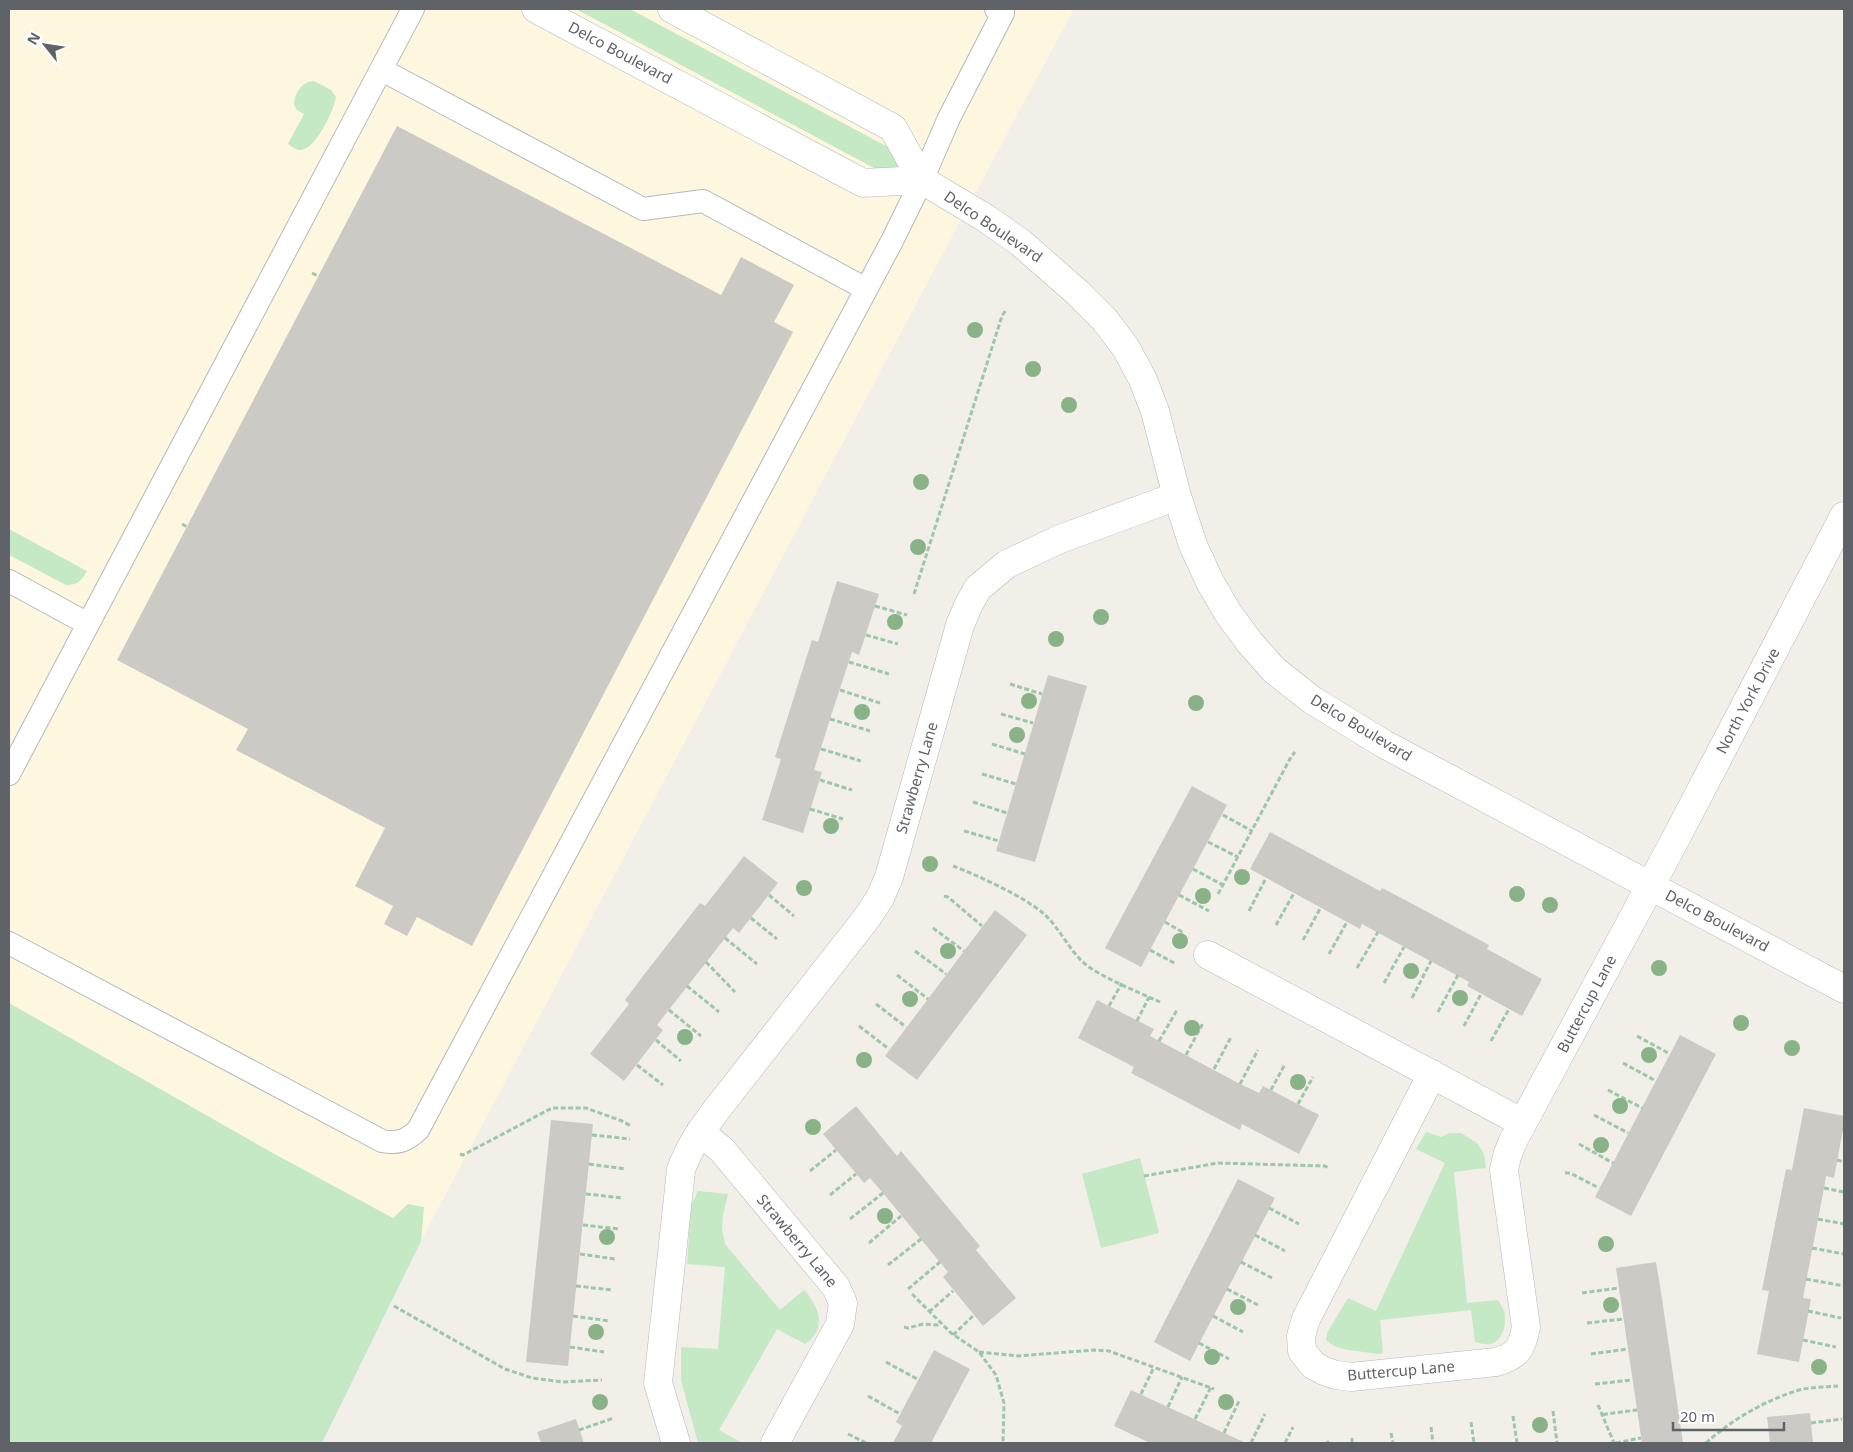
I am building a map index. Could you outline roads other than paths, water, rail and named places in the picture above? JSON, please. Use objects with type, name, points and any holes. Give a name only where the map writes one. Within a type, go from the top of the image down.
[{"type":"street","name":"Delco Boulevard","points":[[536,9],[863,183],[922,180]]},
{"type":"street","name":"Delco Boulevard","points":[[672,9],[893,128],[922,180],[987,219],[1020,242],[1060,276],[1104,319],[1126,348],[1143,380],[1155,411],[1177,496],[1193,545],[1210,582],[1239,628],[1274,670],[1312,700],[1344,721],[1844,989]]},
{"type":"street","name":"Strawberry Lane","points":[[676,1443],[658,1383],[681,1170],[685,1158],[700,1132],[866,919],[880,898],[891,867],[960,625],[968,606],[978,588],[1008,564],[1051,543],[1177,496]]},
{"type":"street","name":"North York Drive","points":[[1651,886],[1844,516]]},
{"type":"street","name":"Buttercup Lane","points":[[1432,1074],[1306,1319],[1301,1336],[1302,1351],[1313,1365],[1324,1371],[1351,1378],[1496,1362],[1508,1359],[1519,1350],[1524,1340],[1526,1327],[1504,1170],[1507,1156],[1523,1122],[1651,886]]},
{"type":"street","points":[[1208,956],[1523,1122]]},
{"type":"street","name":"Strawberry Lane","points":[[700,1132],[722,1150],[836,1287],[843,1303],[840,1324],[775,1443]]},
{"type":"lane","points":[[9,774],[413,9]]},
{"type":"lane","points":[[9,944],[370,1136],[393,1143],[406,1140],[418,1130],[866,290],[922,180],[949,118],[1003,13],[996,9]]},
{"type":"lane","points":[[382,70],[642,209],[703,201],[866,290]]},
{"type":"lane","points":[[9,581],[88,624]]}]
